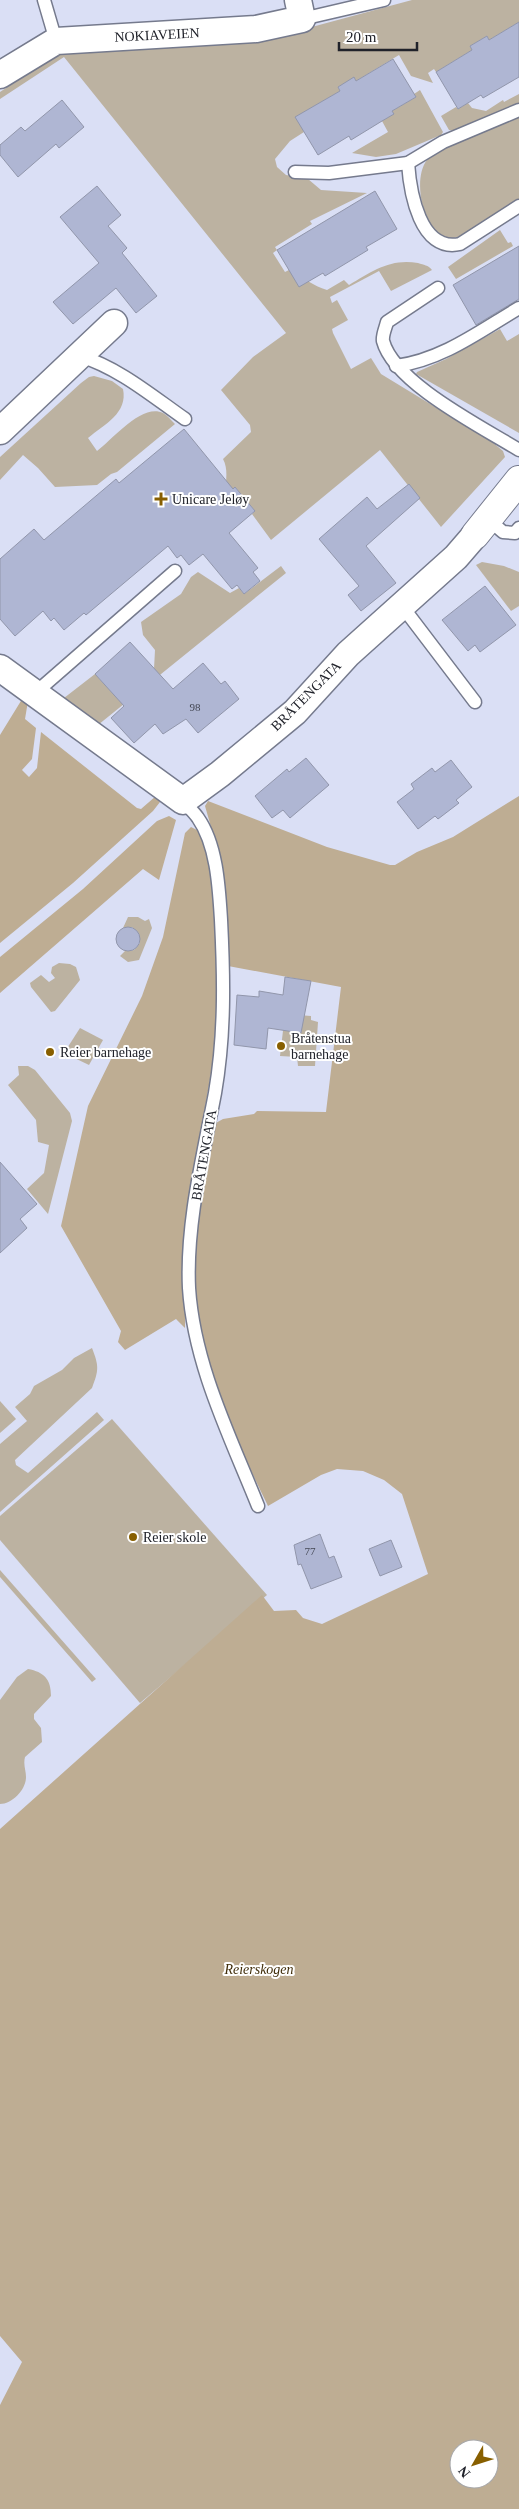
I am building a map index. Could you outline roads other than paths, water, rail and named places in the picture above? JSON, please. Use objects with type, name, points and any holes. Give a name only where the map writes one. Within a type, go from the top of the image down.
[{"type":"street","name":"NOKIAVEIEN","points":[[0,74],[56,41],[256,29],[300,10]]},
{"type":"street","points":[[0,431],[114,323]]},
{"type":"street","points":[[482,528],[519,480]]},
{"type":"street","name":"BRÅTENGATA","points":[[0,668],[183,801],[220,774],[295,712],[348,654],[456,557],[482,528]]},
{"type":"lane","points":[[44,0],[56,41]]},
{"type":"lane","points":[[300,10],[384,0]]},
{"type":"lane","points":[[295,172],[329,173],[408,163],[443,142],[519,110]]},
{"type":"lane","points":[[408,163],[410,187],[423,224],[429,235],[438,243],[452,246],[460,244],[519,206]]},
{"type":"lane","points":[[438,288],[387,322],[383,339],[396,366],[417,386],[519,450]]},
{"type":"lane","points":[[396,366],[416,364],[438,355],[519,308]]},
{"type":"lane","points":[[80,356],[98,361],[185,419]]},
{"type":"lane","points":[[482,528],[515,533],[519,528]]},
{"type":"lane","points":[[34,694],[175,571]]},
{"type":"lane","points":[[402,606],[475,702]]},
{"type":"lane","name":"BRÅTENGATA","points":[[183,801],[199,818],[210,843],[220,907],[225,1001],[222,1045],[203,1148],[193,1226],[189,1286],[191,1309],[194,1332],[214,1398],[258,1506]]},
{"type":"place","name":"Unicare Jeløy","points":[[161,499]]},
{"type":"place","name":"Bråtenstua barnehage","points":[[281,1046]]},
{"type":"place","name":"Reier barnehage","points":[[50,1052]]},
{"type":"place","name":"Reier skole","points":[[133,1537]]},
{"type":"park label","name":"Reierskogen","points":[[259,1969]]}]
